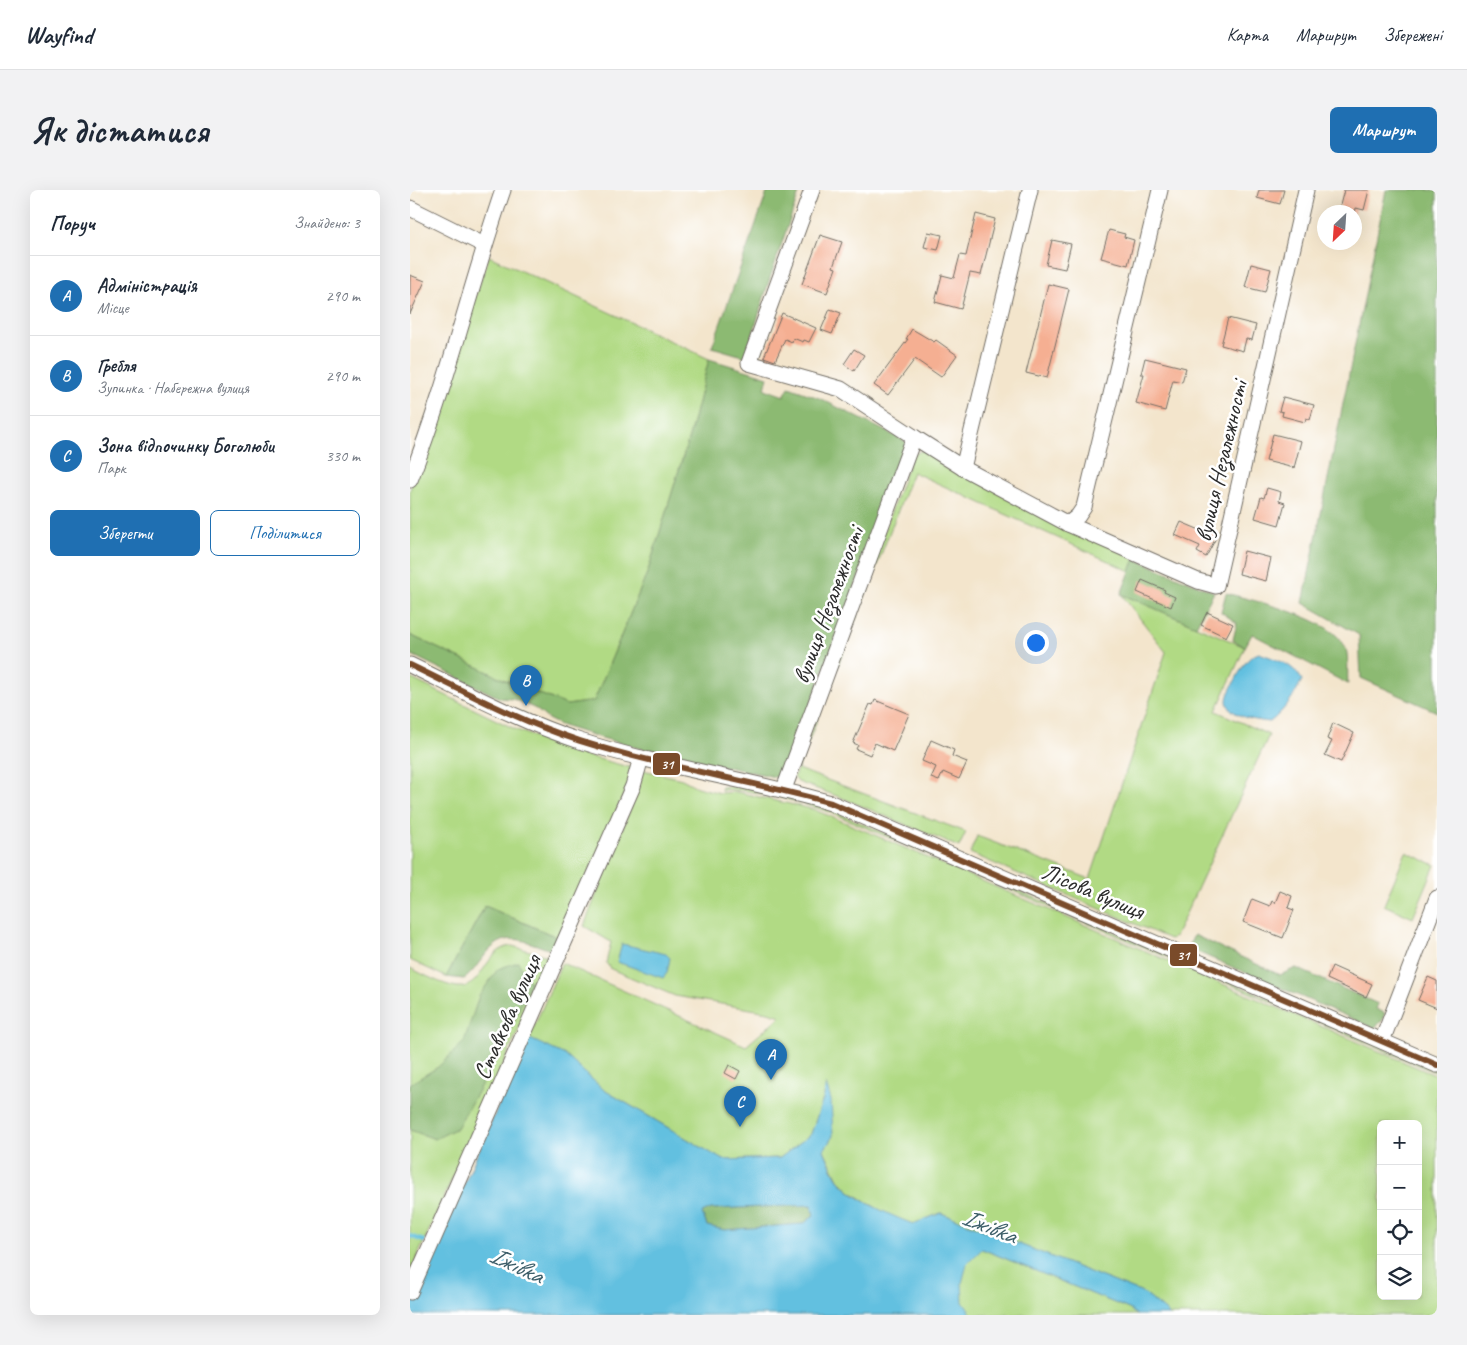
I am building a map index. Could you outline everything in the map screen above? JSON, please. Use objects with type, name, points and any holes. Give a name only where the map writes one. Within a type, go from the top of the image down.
[{"type":"street","points":[[410,480],[424,443],[484,245],[503,190]]},
{"type":"street","name":"вулиця Незалежності","points":[[812,190],[749,363],[841,389],[963,468],[1068,524],[1198,581],[1216,586],[1306,190]]},
{"type":"street","points":[[963,468],[1030,190]]},
{"type":"street","points":[[1068,524],[1084,508],[1160,190]]},
{"type":"street","points":[[410,208],[484,245]]},
{"type":"street","name":"вулиця Незалежності","points":[[784,789],[914,437]]},
{"type":"street","name":"Лісова вулиця","points":[[410,665],[521,718],[579,740],[641,758],[784,789],[830,803],[1437,1065]]},
{"type":"street","name":"Ставкова вулиця","points":[[410,1292],[633,786],[641,758]]},
{"type":"street","points":[[1382,1041],[1437,898]]},
{"type":"green space","points":[[768,190],[800,190],[768,284],[746,357],[712,347]]},
{"type":"green space","points":[[1386,190],[1437,190],[1437,712],[1361,678],[1359,635],[1303,603]]},
{"type":"green space","points":[[489,256],[709,359],[690,434],[648,571],[594,701],[567,705],[503,679],[410,635],[410,490]]},
{"type":"green space","points":[[709,359],[768,377],[765,389],[784,396],[789,387],[819,398],[909,443],[784,775],[781,774],[780,778],[638,748],[560,725],[548,719],[536,709],[514,699],[500,698],[410,654],[410,635],[503,679],[567,705],[594,701],[648,571],[690,434]]},
{"type":"green space","points":[[923,450],[1135,559],[1130,571],[913,472],[798,769],[966,832],[959,847],[845,799],[798,782],[794,777],[912,455]]},
{"type":"green space","points":[[1135,559],[1214,592],[1196,626],[1121,594]]},
{"type":"green space","points":[[1226,593],[1293,612],[1327,628],[1339,638],[1346,649],[1348,684],[1252,634],[1245,647],[1233,640],[1237,623],[1221,612]]},
{"type":"green space","points":[[1121,594],[1245,647],[1216,711],[1269,735],[1175,937],[1170,939],[970,853],[977,836],[1090,879],[1166,652]]},
{"type":"green space","points":[[410,678],[517,730],[577,753],[632,768],[628,785],[559,938],[485,906],[446,977],[410,960]]},
{"type":"green space","points":[[643,770],[682,779],[697,787],[720,793],[737,792],[812,809],[1437,1076],[1437,1315],[1170,1315],[1145,1294],[941,1213],[913,1224],[888,1215],[851,1192],[838,1179],[824,1150],[826,1085],[811,1134],[780,1158],[723,1160],[604,1090],[565,1055],[410,1315],[410,1308],[562,963],[746,1046],[781,1016],[768,1012],[675,996],[611,969],[606,963],[611,942],[584,926],[640,784]]},
{"type":"green space","points":[[738,785],[820,805],[1437,1071],[1437,1073],[834,814],[794,801],[763,794],[748,791],[721,790],[722,787]]},
{"type":"green space","points":[[1406,852],[1435,865],[1413,918],[1384,905]]},
{"type":"green space","points":[[485,906],[559,938],[554,951],[515,939],[506,940],[490,949],[464,979],[446,977]]},
{"type":"green space","points":[[1194,935],[1280,975],[1296,968],[1378,1004],[1376,1009],[1385,1013],[1382,1021],[1374,1028],[1188,948]]},
{"type":"green space","points":[[512,946],[551,957],[410,1273],[410,968],[445,984],[457,987],[466,986],[479,976],[495,954],[502,949]]},
{"type":"green space","points":[[518,962],[530,982],[509,1035],[457,1128],[435,1139],[410,1130],[410,1084],[438,1067],[464,1042],[479,996],[498,969]]},
{"type":"green space","points":[[813,1205],[814,1216],[803,1224],[724,1230],[707,1226],[702,1213],[711,1209]]},
{"type":"green space","points":[[982,1249],[1129,1309],[1137,1315],[928,1315],[936,1256]]},
{"type":"water","points":[[1259,653],[1289,666],[1299,674],[1302,680],[1289,702],[1270,722],[1238,714],[1233,711],[1227,701],[1230,691],[1244,665],[1249,659]]},
{"type":"water","points":[[622,944],[666,954],[670,958],[667,973],[663,978],[617,962]]},
{"type":"water","points":[[528,1038],[565,1055],[604,1090],[723,1160],[780,1158],[811,1134],[824,1096],[826,1084],[831,1100],[833,1136],[824,1150],[837,1178],[861,1199],[913,1224],[941,1213],[1145,1294],[1170,1315],[1137,1315],[1129,1309],[982,1249],[967,1264],[962,1283],[963,1302],[972,1315],[410,1315],[410,1308]],"holes":[[[812,1205],[814,1216],[803,1224],[724,1230],[707,1226],[702,1213],[711,1209]]]},
{"type":"building","points":[[1259,190],[1284,190],[1280,204],[1257,198]]},
{"type":"building","points":[[1344,190],[1369,190],[1364,210],[1362,210],[1362,205],[1340,205]]},
{"type":"building","points":[[976,214],[995,219],[981,275],[970,273],[961,309],[935,302],[942,275],[954,278],[960,255],[966,256]]},
{"type":"building","points":[[1109,230],[1125,234],[1124,237],[1134,240],[1128,265],[1101,258]]},
{"type":"building","points":[[928,232],[942,235],[938,250],[924,247]]},
{"type":"building","points":[[820,235],[842,242],[833,267],[836,268],[827,293],[802,284]]},
{"type":"building","points":[[1052,240],[1071,244],[1065,269],[1046,265]]},
{"type":"building","points":[[1251,264],[1271,269],[1265,292],[1245,287]]},
{"type":"building","points":[[410,275],[425,281],[410,314]]},
{"type":"building","points":[[1048,284],[1069,289],[1047,378],[1026,373]]},
{"type":"building","points":[[830,309],[841,313],[832,334],[821,330]]},
{"type":"building","points":[[782,313],[816,328],[809,342],[793,338],[792,342],[785,339],[775,361],[764,357]]},
{"type":"building","points":[[1228,318],[1256,325],[1252,340],[1246,339],[1243,351],[1221,345]]},
{"type":"building","points":[[912,329],[934,342],[936,340],[957,355],[941,377],[915,359],[888,395],[874,385],[908,339],[906,339]]},
{"type":"building","points":[[854,349],[864,355],[854,371],[844,364]]},
{"type":"building","points":[[1145,358],[1186,368],[1182,382],[1173,380],[1165,411],[1136,403],[1144,374],[1141,374]]},
{"type":"building","points":[[1283,397],[1314,405],[1310,420],[1306,418],[1305,422],[1282,416],[1283,412],[1279,411]]},
{"type":"building","points":[[1273,434],[1301,441],[1294,468],[1266,461]]},
{"type":"building","points":[[1267,488],[1281,492],[1279,501],[1285,503],[1279,525],[1255,518],[1261,497],[1264,498]]},
{"type":"building","points":[[1181,522],[1207,533],[1209,529],[1218,534],[1206,557],[1197,552],[1200,546],[1175,535]]},
{"type":"building","points":[[1244,551],[1271,558],[1266,581],[1239,574]]},
{"type":"building","points":[[1142,580],[1165,590],[1164,592],[1175,597],[1171,607],[1137,592]]},
{"type":"building","points":[[1207,612],[1233,624],[1226,637],[1201,625]]},
{"type":"building","points":[[875,700],[909,714],[893,751],[875,743],[870,755],[856,749],[858,745],[853,743],[870,704],[873,705]]},
{"type":"building","points":[[1333,723],[1354,733],[1341,762],[1325,755],[1332,741],[1327,739]]},
{"type":"building","points":[[931,740],[954,750],[952,756],[967,762],[959,779],[943,772],[939,781],[931,778],[936,767],[922,761]]},
{"type":"building","points":[[1280,891],[1292,896],[1288,908],[1294,910],[1283,938],[1243,922],[1252,899],[1270,906],[1272,901],[1275,903]]},
{"type":"building","points":[[1332,966],[1372,984],[1366,997],[1327,979]]},
{"type":"building","points":[[1428,977],[1437,981],[1437,1008],[1418,1000]]},
{"type":"building","points":[[729,1065],[740,1071],[736,1079],[725,1073]]},
{"type":"waterway","name":"Іжівка","points":[[410,1236],[424,1241]]},
{"type":"transit line","name":"31","points":[[410,665],[515,716],[580,741],[642,758],[831,803],[1437,1065]]},
{"type":"place","name":"Гребля","points":[[526,706]]},
{"type":"place","name":"Адміністрація","points":[[771,1080]]},
{"type":"place","name":"Зона відпочинку Боголюби","points":[[740,1127]]}]
